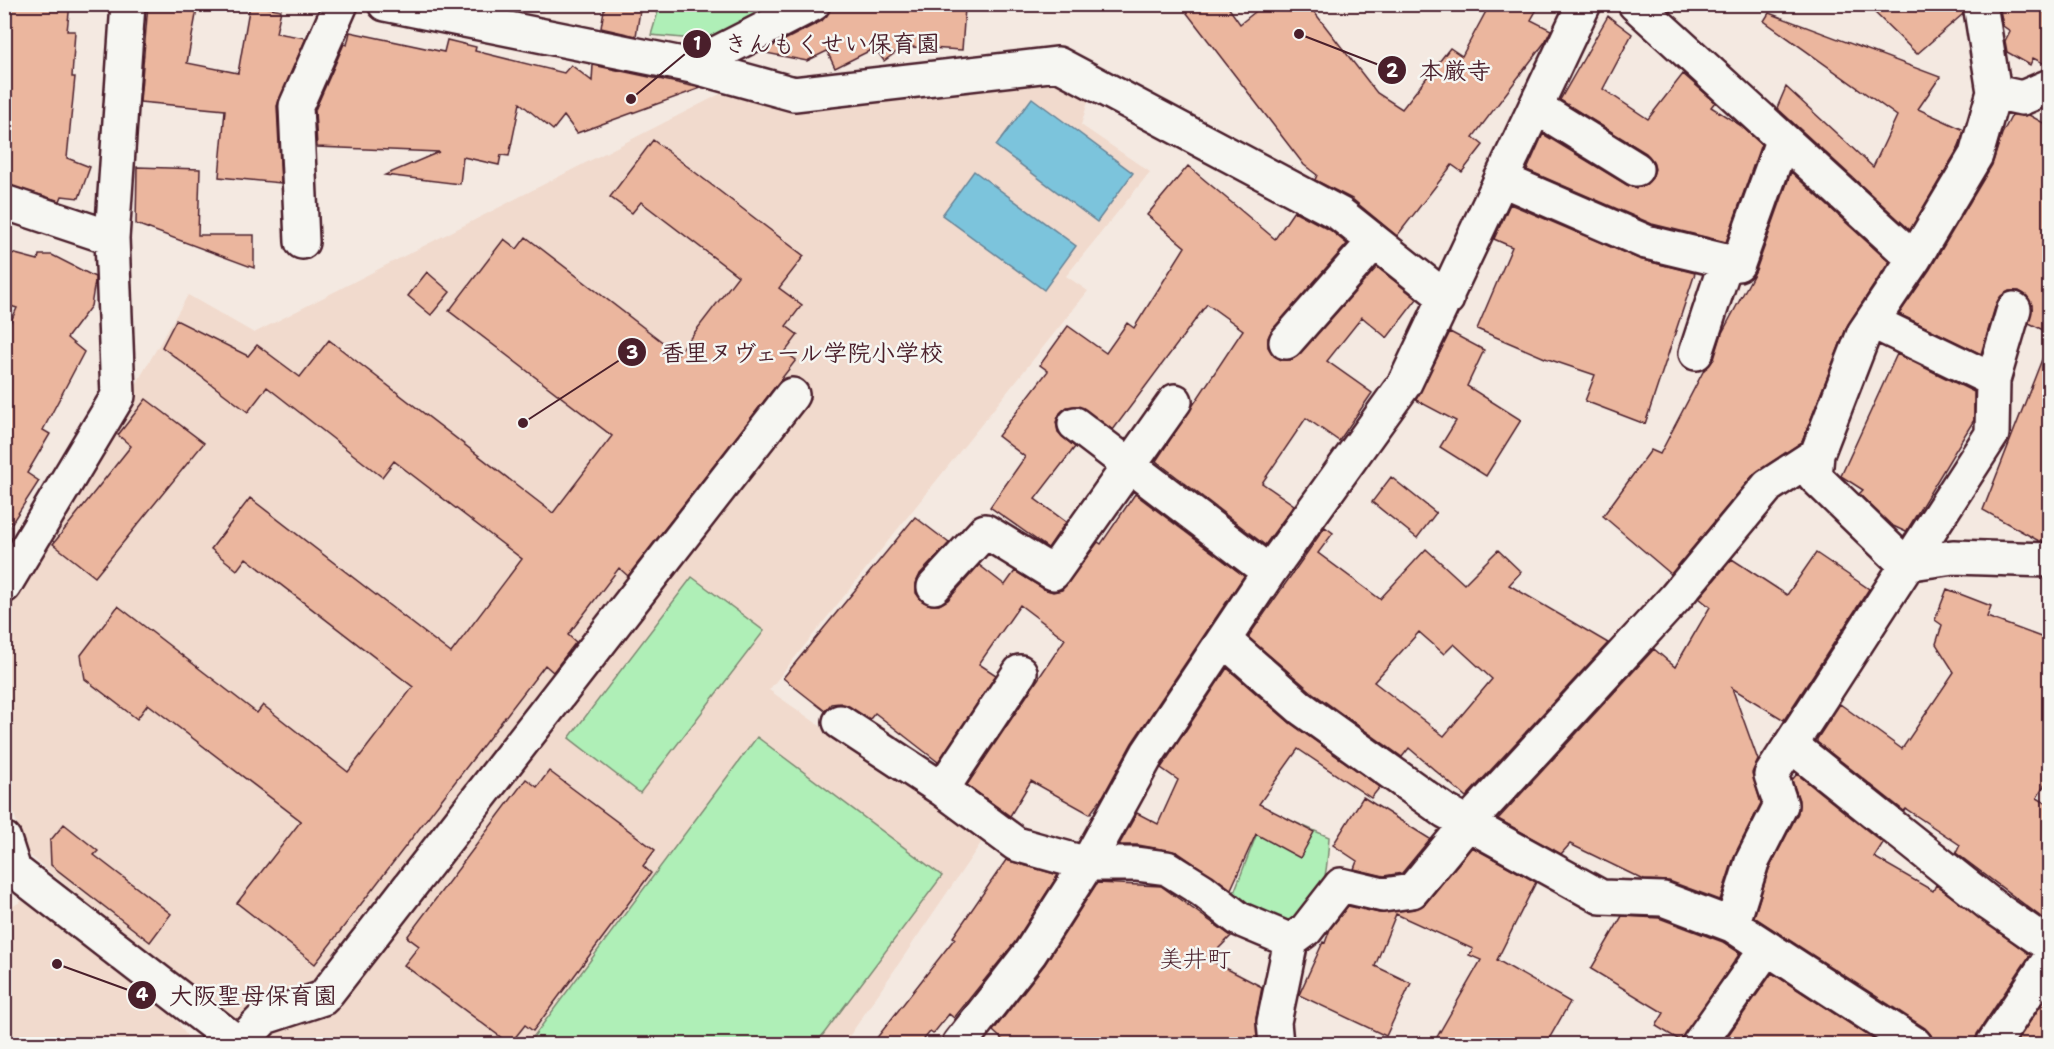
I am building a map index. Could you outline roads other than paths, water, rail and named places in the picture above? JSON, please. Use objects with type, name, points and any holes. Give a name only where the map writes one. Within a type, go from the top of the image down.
[{"type":"street","points":[[4,586],[118,396],[111,238],[128,4]]},
{"type":"street","points":[[302,242],[296,106],[341,4]]},
{"type":"street","points":[[385,4],[692,66],[794,94],[1058,64],[1340,214],[1447,299]]},
{"type":"street","points":[[692,66],[813,4]]},
{"type":"street","points":[[959,1044],[1030,953],[1087,864],[1148,753],[1269,572],[1405,383],[1447,299],[1584,4]]},
{"type":"street","points":[[1635,4],[1782,141],[1914,259]]},
{"type":"street","points":[[1905,564],[1815,477],[1817,454],[1864,333],[1914,259],[1976,155],[1994,92],[1980,4]]},
{"type":"street","points":[[1994,92],[2022,98],[2049,86]]},
{"type":"street","points":[[1536,107],[1636,169]]},
{"type":"street","points":[[1501,179],[1646,242],[1738,264],[1782,141]]},
{"type":"street","points":[[4,202],[111,238]]},
{"type":"street","points":[[1286,342],[1374,242]]},
{"type":"street","points":[[1696,353],[1726,262]]},
{"type":"street","points":[[1732,925],[1752,862],[1780,805],[1771,775],[1792,746],[1905,564],[1992,434],[1993,380],[2014,309]]},
{"type":"street","points":[[1872,322],[1993,380]]},
{"type":"street","points":[[4,839],[9,880],[239,1044],[265,1017],[323,998],[792,395]]},
{"type":"street","points":[[934,587],[985,531],[1053,573],[1175,401]]},
{"type":"street","points":[[1075,424],[1269,572]]},
{"type":"street","points":[[1276,1044],[1274,1022],[1291,941],[1306,930],[1341,885],[1383,895],[1412,891],[1468,823],[1675,598],[1768,486],[1817,454]]},
{"type":"street","points":[[1905,564],[1953,557],[2049,560]]},
{"type":"street","points":[[1224,640],[1300,708],[1445,811],[1601,897],[1663,899],[1732,925],[1896,1040]]},
{"type":"street","points":[[942,789],[1020,672]]},
{"type":"street","points":[[840,722],[942,789],[1016,844],[1087,864],[1136,864],[1167,868],[1202,890],[1239,919],[1291,941]]},
{"type":"street","points":[[1792,746],[1991,905],[2049,946]]},
{"type":"street","points":[[1699,1044],[1766,949]]},
{"type":"street","points":[[1993,1044],[2049,958]]},
{"type":"water","points":[[1032,98],[1133,173],[1097,222],[996,146]]},
{"type":"water","points":[[974,171],[1076,246],[1044,290],[942,215]]},
{"type":"place","name":"本厳寺","points":[[1299,34]]},
{"type":"place","name":"きんもくせい保育園","points":[[631,99]]},
{"type":"place","name":"香里ヌヴェール学院小学校","points":[[523,423]]},
{"type":"place","name":"大阪聖母保育園","points":[[57,964]]},
{"type":"district","name":"美井町","points":[[1195,959]]}]
